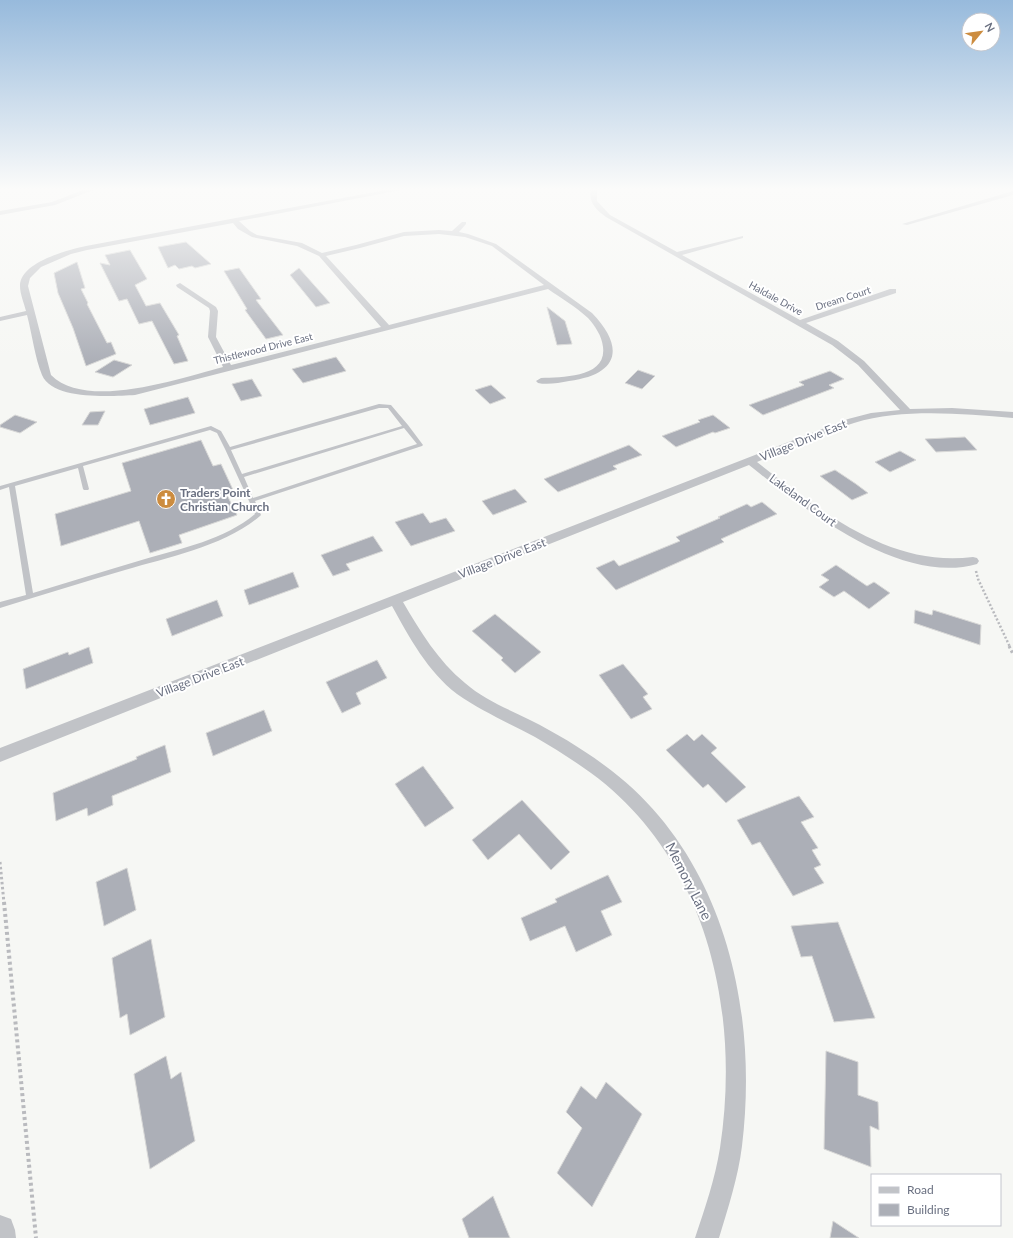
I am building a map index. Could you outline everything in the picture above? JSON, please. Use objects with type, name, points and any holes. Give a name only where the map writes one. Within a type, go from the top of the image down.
[{"type":"street","name":"Thistlewood Drive East","points":[[92,247],[60,256],[38,266],[27,275],[24,281],[24,286],[47,376],[60,387],[95,394],[122,394],[150,388],[550,286]]},
{"type":"street","points":[[305,247],[321,255],[387,328]]},
{"type":"street","points":[[321,255],[359,247]]},
{"type":"street","points":[[496,247],[597,322],[604,333],[609,350],[609,358],[603,367],[592,373],[570,379],[541,381]]},
{"type":"street","name":"Haldale Drive","points":[[663,247],[850,353],[906,410]]},
{"type":"street","points":[[676,254],[704,247]]},
{"type":"street","points":[[180,285],[212,307],[214,312],[212,337],[228,368]]},
{"type":"street","name":"Dream Court","points":[[799,323],[894,291]]},
{"type":"street","points":[[0,319],[31,312]]},
{"type":"street","name":"Village Drive East","points":[[0,756],[851,421],[878,414],[906,410],[948,410],[1013,415]]},
{"type":"street","name":"Lakeland Court","points":[[750,461],[824,517],[874,543],[898,553],[931,562],[954,563],[973,561]]},
{"type":"street","name":"Memory Lane","points":[[395,600],[434,662],[461,689],[591,764],[631,796],[650,816],[667,838],[697,890],[711,924],[723,961],[731,1000],[736,1080],[731,1147],[724,1183],[707,1238]]},
{"type":"street","points":[[0,1230],[1,1238]]},
{"type":"lane","points":[[228,449],[379,406],[389,406],[420,445],[252,500]]},
{"type":"lane","points":[[240,476],[406,426]]},
{"type":"lane","points":[[0,488],[211,428],[218,432],[228,449],[258,515],[240,530],[226,535],[0,605]]},
{"type":"lane","points":[[80,465],[86,488]]},
{"type":"lane","points":[[12,485],[30,596]]},
{"type":"path","points":[[973,561],[978,579],[1013,654]]},
{"type":"path","points":[[0,862],[36,1238]]},
{"type":"building","points":[[158,247],[191,247],[211,264],[195,268],[192,266],[179,269],[175,265],[168,268]]},
{"type":"building","points":[[130,250],[147,279],[135,285],[146,306],[160,303],[179,335],[177,336],[188,361],[174,364],[152,321],[139,324],[127,299],[119,301],[100,263],[110,265],[105,255]]},
{"type":"building","points":[[77,262],[85,288],[81,289],[88,303],[87,304],[107,343],[111,342],[116,354],[86,366],[73,328],[58,293],[54,273]]},
{"type":"building","points":[[239,268],[261,299],[256,300],[283,335],[266,339],[245,310],[247,309],[224,271]]},
{"type":"building","points":[[299,268],[330,303],[316,307],[290,275]]},
{"type":"building","points":[[547,307],[565,321],[572,344],[557,345]]},
{"type":"building","points":[[336,357],[346,371],[303,383],[292,369]]},
{"type":"building","points":[[114,360],[132,365],[113,377],[95,372]]},
{"type":"building","points":[[638,370],[655,376],[642,389],[625,383]]},
{"type":"building","points":[[830,371],[844,379],[829,385],[834,388],[763,415],[749,405],[804,385],[799,382]]},
{"type":"building","points":[[252,379],[262,396],[241,401],[232,384]]},
{"type":"building","points":[[491,385],[506,398],[490,404],[475,390]]},
{"type":"building","points":[[188,397],[195,413],[150,425],[144,409]]},
{"type":"building","points":[[105,411],[98,425],[82,425],[90,412]]},
{"type":"building","points":[[15,415],[37,422],[20,433],[0,427],[0,425]]},
{"type":"building","points":[[713,415],[730,428],[715,433],[713,432],[676,447],[662,436],[700,422],[698,420]]},
{"type":"building","points":[[965,437],[977,450],[936,452],[925,439]]},
{"type":"building","name":"Traders Point Christian Church","points":[[201,440],[213,466],[221,464],[234,492],[227,495],[237,515],[179,535],[182,543],[150,553],[139,521],[61,546],[55,514],[131,491],[122,463]]},
{"type":"building","points":[[629,445],[642,455],[613,466],[617,469],[558,492],[544,479]]},
{"type":"building","points":[[900,451],[916,460],[890,472],[875,462]]},
{"type":"building","points":[[835,470],[868,493],[852,500],[820,476]]},
{"type":"building","points":[[515,489],[527,502],[493,515],[482,501]]},
{"type":"building","points":[[762,502],[777,514],[721,539],[724,542],[616,590],[596,568],[614,560],[619,566],[680,541],[676,537],[720,518],[718,517],[747,504],[751,507]]},
{"type":"building","points":[[423,513],[430,523],[446,518],[455,531],[411,546],[395,522]]},
{"type":"building","points":[[373,536],[383,551],[346,564],[350,570],[333,576],[321,555]]},
{"type":"building","points":[[836,565],[867,586],[874,582],[890,593],[869,609],[844,591],[834,597],[819,587],[829,580],[821,575]]},
{"type":"building","points":[[293,572],[299,587],[249,605],[244,590]]},
{"type":"building","points":[[217,600],[223,616],[172,636],[166,619]]},
{"type":"building","points":[[915,610],[932,615],[933,610],[981,625],[980,645],[914,623]]},
{"type":"building","points":[[495,614],[541,652],[515,673],[501,660],[503,658],[472,631]]},
{"type":"building","points":[[89,647],[93,663],[26,689],[23,669],[68,652],[69,655]]},
{"type":"building","points":[[377,660],[387,678],[356,693],[361,704],[342,713],[326,682]]},
{"type":"building","points":[[623,664],[648,694],[643,697],[652,709],[631,719],[599,675]]},
{"type":"building","points":[[264,710],[272,731],[213,756],[206,733]]},
{"type":"building","points":[[687,734],[694,741],[702,734],[717,748],[711,753],[746,787],[726,803],[708,784],[703,788],[666,750]]},
{"type":"building","points":[[165,745],[171,772],[112,796],[113,805],[88,816],[87,808],[56,821],[53,793],[137,759],[136,757]]},
{"type":"building","points":[[423,766],[454,808],[425,827],[395,784]]},
{"type":"building","points":[[799,796],[814,817],[801,822],[818,848],[812,850],[821,865],[814,868],[824,883],[793,896],[760,842],[752,845],[737,820]]},
{"type":"building","points":[[522,800],[570,852],[551,870],[519,834],[488,860],[472,840]]},
{"type":"building","points":[[127,868],[136,910],[104,926],[96,882]]},
{"type":"building","points":[[608,875],[622,902],[601,911],[612,935],[576,952],[565,926],[530,941],[521,918],[557,902],[555,899]]},
{"type":"building","points":[[838,922],[875,1018],[834,1022],[812,956],[801,957],[791,926]]},
{"type":"building","points":[[151,939],[165,1017],[130,1035],[127,1014],[120,1018],[112,958]]},
{"type":"building","points":[[826,1051],[858,1062],[858,1095],[878,1102],[879,1130],[870,1126],[871,1167],[824,1149]]},
{"type":"building","points":[[166,1056],[171,1079],[181,1072],[195,1141],[150,1169],[134,1074]]},
{"type":"building","points":[[606,1082],[642,1114],[592,1207],[557,1173],[582,1128],[566,1112],[581,1086],[596,1099]]},
{"type":"building","points":[[493,1196],[510,1238],[469,1238],[462,1219]]},
{"type":"building","points":[[833,1221],[859,1238],[830,1238]]},
{"type":"place","name":"Traders Point Christian Church","points":[[166,499]]}]
